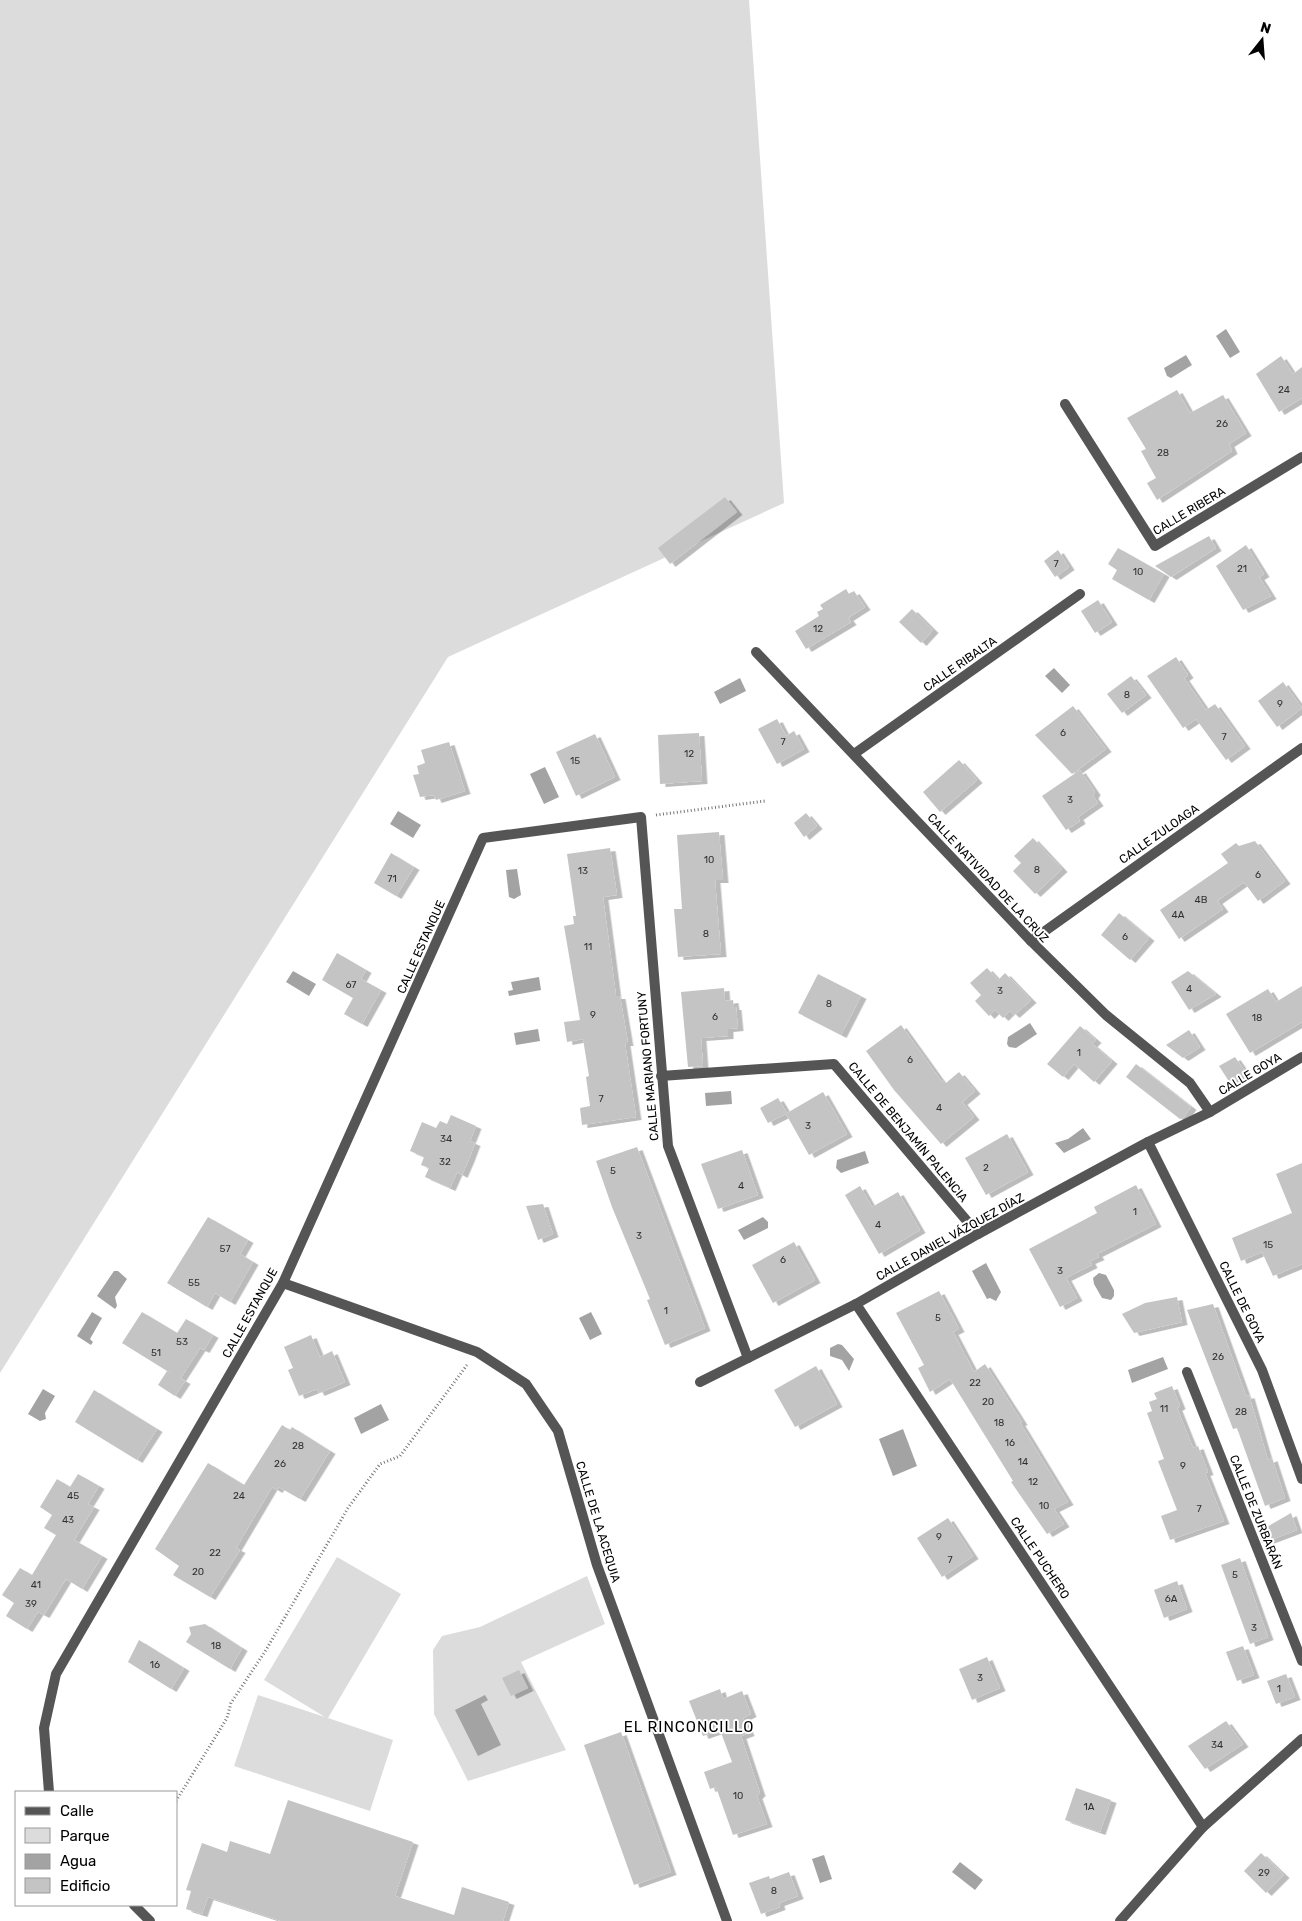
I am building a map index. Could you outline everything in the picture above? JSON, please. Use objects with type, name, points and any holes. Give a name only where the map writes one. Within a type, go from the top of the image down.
[{"type":"street","name":"CALLE RIBERA","points":[[1065,404],[1154,546],[1302,457]]},
{"type":"street","name":"CALLE RIBALTA","points":[[854,754],[1080,594]]},
{"type":"street","name":"CALLE NATIVIDAD DE LA CRUZ","points":[[756,652],[1031,941],[1106,1015],[1190,1082],[1210,1112]]},
{"type":"street","name":"CALLE ZULOAGA","points":[[1031,941],[1302,748]]},
{"type":"street","name":"CALLE ESTANQUE","points":[[49,1791],[44,1728],[56,1674],[283,1283],[483,838],[641,817]]},
{"type":"street","name":"CALLE MARIANO FORTUNY","points":[[641,817],[668,1146],[748,1358]]},
{"type":"street","name":"CALLE GOYA","points":[[1210,1112],[1302,1057]]},
{"type":"street","name":"CALLE DE BENJAMÍN PALENCIA","points":[[661,1076],[834,1064],[978,1234]]},
{"type":"street","name":"CALLE DANIEL VÁZQUEZ DÍAZ","points":[[700,1382],[856,1304],[978,1234],[1148,1142],[1210,1112]]},
{"type":"street","name":"CALLE DE GOYA","points":[[1148,1142],[1262,1370],[1302,1479]]},
{"type":"street","name":"CALLE DE LA ACEQUIA","points":[[283,1283],[477,1352],[526,1384],[558,1431],[597,1565],[727,1921]]},
{"type":"street","name":"CALLE PUCHERO","points":[[856,1304],[1203,1827]]},
{"type":"street","name":"CALLE DE ZURBARÁN","points":[[1187,1372],[1302,1661]]},
{"type":"street","points":[[1120,1921],[1203,1827],[1302,1739]]},
{"type":"street","points":[[135,1906],[150,1921]]},
{"type":"path","points":[[641,817],[765,801]]},
{"type":"path","points":[[178,1798],[226,1718],[231,1703],[266,1650],[348,1508],[380,1464],[400,1456],[477,1352]]},
{"type":"green space","points":[[0,0],[749,0],[784,503],[448,657],[0,1373]]},
{"type":"green space","points":[[337,1557],[401,1594],[328,1718],[393,1740],[370,1811],[234,1766],[258,1695],[325,1717],[264,1680]]},
{"type":"green space","points":[[587,1576],[605,1624],[521,1662],[566,1750],[468,1781],[434,1714],[433,1650],[442,1636],[480,1627]]},
{"type":"water","points":[[1226,329],[1240,352],[1230,358],[1216,336]]},
{"type":"water","points":[[1186,355],[1192,365],[1171,378],[1167,376],[1164,368]]},
{"type":"water","points":[[1054,668],[1070,685],[1062,693],[1045,676]]},
{"type":"water","points":[[740,678],[746,691],[720,704],[714,692]]},
{"type":"water","points":[[545,767],[559,797],[544,804],[530,774]]},
{"type":"water","points":[[398,811],[421,825],[413,838],[390,824]]},
{"type":"water","points":[[517,869],[521,895],[514,899],[509,897],[506,870]]},
{"type":"water","points":[[293,971],[316,984],[309,996],[286,982]]},
{"type":"water","points":[[539,977],[541,990],[509,996],[508,991],[513,990],[511,982]]},
{"type":"water","points":[[1030,1023],[1037,1034],[1016,1048],[1009,1047],[1007,1044],[1008,1037]]},
{"type":"water","points":[[538,1029],[540,1041],[516,1045],[514,1033]]},
{"type":"water","points":[[731,1091],[732,1104],[706,1106],[705,1093]]},
{"type":"water","points":[[1083,1128],[1091,1139],[1064,1153],[1055,1143],[1068,1139]]},
{"type":"water","points":[[865,1151],[869,1163],[841,1173],[836,1168],[837,1160]]},
{"type":"water","points":[[763,1217],[768,1222],[768,1228],[744,1240],[738,1230]]},
{"type":"water","points":[[986,1263],[1001,1292],[996,1301],[990,1298],[987,1299],[972,1271]]},
{"type":"water","points":[[114,1271],[118,1271],[127,1279],[115,1297],[117,1306],[115,1309],[97,1296]]},
{"type":"water","points":[[1099,1273],[1106,1275],[1114,1290],[1114,1296],[1111,1300],[1102,1298],[1094,1284],[1093,1278]]},
{"type":"water","points":[[92,1312],[102,1318],[90,1339],[93,1342],[91,1345],[77,1336]]},
{"type":"water","points":[[591,1312],[602,1334],[590,1340],[579,1318]]},
{"type":"water","points":[[838,1344],[842,1345],[854,1359],[849,1371],[842,1360],[830,1356],[830,1348]]},
{"type":"water","points":[[1163,1357],[1168,1369],[1132,1383],[1128,1370]]},
{"type":"water","points":[[43,1389],[55,1396],[45,1413],[46,1419],[40,1421],[28,1414]]},
{"type":"water","points":[[381,1404],[389,1420],[361,1434],[354,1418]]},
{"type":"water","points":[[903,1429],[917,1466],[893,1476],[879,1439]]},
{"type":"water","points":[[485,1695],[488,1700],[481,1704],[501,1745],[478,1756],[455,1710]]},
{"type":"water","points":[[824,1855],[832,1879],[820,1883],[812,1859]]},
{"type":"water","points":[[960,1862],[983,1880],[975,1890],[952,1872]]},
{"type":"building","points":[[1281,356],[1293,374],[1302,367],[1302,398],[1279,412],[1256,374]]},
{"type":"building","points":[[1177,390],[1190,413],[1223,395],[1246,433],[1229,444],[1232,451],[1157,500],[1147,483],[1156,478],[1141,451],[1146,449],[1127,418]]},
{"type":"building","points":[[725,497],[737,512],[670,564],[658,548]]},
{"type":"building","points":[[1209,536],[1216,548],[1171,577],[1155,566]]},
{"type":"building","points":[[1246,545],[1264,574],[1259,577],[1271,596],[1243,610],[1216,566]]},
{"type":"building","points":[[1118,548],[1164,574],[1149,600],[1112,579],[1117,570],[1108,564]]},
{"type":"building","points":[[1058,550],[1069,567],[1055,577],[1044,561]]},
{"type":"building","points":[[846,589],[849,594],[854,591],[865,607],[848,618],[851,622],[806,649],[795,631],[819,616],[817,612],[823,609],[820,605]]},
{"type":"building","points":[[1098,600],[1112,622],[1095,633],[1081,611]]},
{"type":"building","points":[[912,609],[933,630],[921,643],[899,622]]},
{"type":"building","points":[[1176,657],[1188,675],[1184,678],[1206,710],[1215,704],[1245,746],[1226,760],[1196,719],[1183,728],[1147,676]]},
{"type":"building","points":[[1131,676],[1146,695],[1122,713],[1107,694]]},
{"type":"building","points":[[1283,682],[1302,708],[1277,727],[1258,701]]},
{"type":"building","points":[[1073,706],[1106,749],[1072,774],[1035,735]]},
{"type":"building","points":[[777,719],[786,736],[794,731],[804,749],[777,764],[758,729]]},
{"type":"building","points":[[699,733],[702,781],[660,784],[658,735]]},
{"type":"building","points":[[595,734],[615,777],[576,796],[556,752]]},
{"type":"building","points":[[449,742],[465,791],[436,800],[434,795],[420,797],[413,775],[419,774],[417,766],[425,763],[421,750]]},
{"type":"building","points":[[959,760],[977,780],[940,812],[923,792]]},
{"type":"building","points":[[1080,770],[1095,792],[1093,796],[1098,803],[1078,817],[1080,821],[1066,830],[1042,796]]},
{"type":"building","points":[[806,813],[817,826],[804,837],[794,823]]},
{"type":"building","points":[[719,832],[723,880],[715,880],[721,954],[678,957],[674,909],[682,909],[677,835]]},
{"type":"building","points":[[1033,838],[1062,869],[1035,894],[1013,871],[1021,863],[1014,856]]},
{"type":"building","points":[[1255,841],[1285,881],[1258,901],[1244,882],[1217,901],[1223,909],[1179,939],[1160,910],[1228,863],[1221,854],[1236,843],[1239,846]]},
{"type":"building","points":[[610,848],[617,895],[603,897],[616,996],[620,996],[628,1043],[625,1043],[636,1117],[582,1125],[580,1108],[590,1106],[586,1077],[589,1076],[583,1039],[567,1042],[564,1022],[580,1020],[564,926],[574,924],[573,916],[576,916],[567,854]]},
{"type":"building","points":[[391,853],[414,867],[396,896],[374,883]]},
{"type":"building","points":[[1119,913],[1149,938],[1130,960],[1101,935]]},
{"type":"building","points":[[337,953],[366,970],[361,979],[381,990],[362,1024],[344,1014],[353,998],[322,980]]},
{"type":"building","points":[[987,968],[998,980],[1005,973],[1031,1000],[1014,1015],[1010,1011],[1003,1018],[995,1010],[989,1016],[975,1001],[981,995],[970,983]]},
{"type":"building","points":[[1188,971],[1216,994],[1189,1010],[1171,982]]},
{"type":"building","points":[[818,974],[861,996],[841,1035],[798,1013]]},
{"type":"building","points":[[1302,986],[1302,1022],[1250,1053],[1226,1014],[1268,989],[1276,1002]]},
{"type":"building","points":[[724,988],[725,1001],[733,1000],[734,1007],[736,1007],[738,1028],[728,1029],[728,1036],[701,1038],[703,1066],[688,1067],[681,992]]},
{"type":"building","points":[[901,1025],[942,1082],[944,1080],[946,1083],[959,1072],[975,1091],[962,1102],[974,1117],[941,1144],[894,1090],[866,1051]]},
{"type":"building","points":[[1080,1026],[1096,1040],[1092,1044],[1112,1061],[1094,1082],[1074,1064],[1063,1077],[1047,1064]]},
{"type":"building","points":[[1189,1030],[1200,1047],[1183,1058],[1166,1045]]},
{"type":"building","points":[[1235,1057],[1246,1073],[1230,1083],[1219,1066]]},
{"type":"building","points":[[1136,1064],[1191,1107],[1183,1118],[1180,1119],[1126,1077]]},
{"type":"building","points":[[823,1092],[847,1134],[809,1155],[786,1114],[768,1123],[760,1108],[778,1098],[787,1113]]},
{"type":"building","points":[[451,1115],[476,1126],[470,1141],[475,1143],[469,1159],[462,1175],[457,1172],[450,1188],[425,1177],[429,1168],[421,1165],[424,1157],[410,1151],[422,1122],[436,1128],[440,1121],[447,1124]]},
{"type":"building","points":[[1007,1134],[1028,1172],[986,1195],[965,1158]]},
{"type":"building","points":[[637,1147],[705,1328],[665,1345],[647,1300],[650,1299],[612,1207],[596,1161]]},
{"type":"building","points":[[742,1150],[758,1195],[718,1209],[701,1164]]},
{"type":"building","points":[[1302,1163],[1302,1264],[1273,1276],[1262,1252],[1241,1261],[1232,1238],[1292,1213],[1276,1174]]},
{"type":"building","points":[[1136,1185],[1156,1224],[1097,1254],[1099,1257],[1090,1261],[1092,1265],[1066,1278],[1077,1298],[1060,1307],[1029,1249],[1097,1213],[1094,1207]]},
{"type":"building","points":[[860,1186],[872,1207],[898,1192],[920,1230],[879,1254],[845,1195]]},
{"type":"building","points":[[543,1204],[553,1234],[538,1240],[526,1206]]},
{"type":"building","points":[[208,1217],[248,1240],[240,1254],[253,1262],[230,1302],[215,1293],[207,1307],[167,1283]]},
{"type":"building","points":[[794,1242],[815,1280],[773,1303],[752,1265]]},
{"type":"building","points":[[939,1291],[959,1329],[953,1332],[974,1372],[985,1364],[1022,1422],[1020,1423],[1068,1502],[1054,1509],[1064,1524],[1047,1534],[1011,1482],[1013,1481],[950,1379],[930,1392],[918,1368],[924,1365],[896,1313]]},
{"type":"building","points":[[1177,1297],[1182,1322],[1134,1333],[1122,1314],[1145,1303]]},
{"type":"building","points":[[1213,1304],[1246,1396],[1249,1395],[1268,1460],[1272,1458],[1285,1498],[1265,1506],[1237,1428],[1233,1429],[1187,1310]]},
{"type":"building","points":[[142,1312],[177,1333],[186,1319],[213,1335],[204,1350],[200,1348],[180,1379],[122,1343]]},
{"type":"building","points":[[311,1335],[320,1357],[332,1351],[345,1382],[319,1393],[317,1389],[299,1396],[288,1370],[293,1368],[284,1347]]},
{"type":"building","points":[[816,1366],[837,1404],[795,1427],[774,1390]]},
{"type":"building","points":[[167,1371],[185,1381],[175,1396],[158,1385]]},
{"type":"building","points":[[1172,1386],[1180,1406],[1177,1408],[1193,1448],[1198,1446],[1208,1472],[1205,1473],[1224,1521],[1170,1540],[1161,1516],[1177,1510],[1158,1461],[1164,1459],[1147,1413],[1152,1411],[1149,1402],[1157,1399],[1154,1393]]},
{"type":"building","points":[[94,1390],[157,1429],[137,1460],[75,1422]]},
{"type":"building","points":[[282,1425],[290,1430],[292,1427],[330,1451],[300,1499],[279,1487],[277,1490],[272,1487],[236,1548],[240,1550],[210,1597],[173,1575],[179,1566],[155,1549],[208,1463],[244,1485]]},
{"type":"building","points":[[78,1474],[99,1486],[88,1504],[94,1507],[74,1540],[102,1556],[82,1589],[66,1579],[44,1615],[38,1612],[27,1629],[6,1616],[14,1603],[2,1595],[20,1568],[32,1575],[56,1535],[44,1528],[52,1515],[40,1507],[57,1479],[70,1487]]},
{"type":"building","points":[[1291,1513],[1297,1530],[1262,1543],[1258,1532]]},
{"type":"building","points":[[948,1518],[973,1556],[942,1577],[917,1538]]},
{"type":"building","points":[[1240,1558],[1268,1637],[1250,1644],[1221,1565]]},
{"type":"building","points":[[1177,1581],[1187,1609],[1164,1618],[1154,1590]]},
{"type":"building","points":[[205,1624],[242,1648],[230,1669],[186,1642],[191,1634],[189,1627]]},
{"type":"building","points":[[139,1640],[184,1668],[171,1689],[128,1662]]},
{"type":"building","points":[[1243,1646],[1254,1675],[1237,1681],[1226,1652]]},
{"type":"building","points":[[987,1657],[1000,1688],[972,1700],[959,1669]]},
{"type":"building","points":[[519,1670],[528,1688],[511,1696],[502,1678]]},
{"type":"building","points":[[1286,1674],[1295,1697],[1276,1704],[1267,1681]]},
{"type":"building","points":[[720,1689],[723,1699],[742,1691],[751,1714],[743,1718],[749,1733],[741,1736],[760,1793],[757,1796],[767,1824],[733,1835],[716,1787],[710,1789],[704,1772],[732,1762],[720,1730],[703,1736],[689,1701]]},
{"type":"building","points":[[1226,1721],[1243,1744],[1205,1769],[1188,1746]]},
{"type":"building","points":[[621,1732],[671,1872],[634,1885],[584,1745]]},
{"type":"building","points":[[1076,1788],[1111,1800],[1100,1832],[1065,1820]]},
{"type":"building","points":[[288,1800],[413,1842],[395,1896],[454,1915],[462,1887],[509,1902],[503,1921],[281,1921],[208,1897],[202,1914],[186,1909],[191,1891],[186,1890],[202,1843],[227,1852],[230,1841],[270,1854]]},
{"type":"building","points":[[1261,1853],[1284,1875],[1266,1893],[1244,1871]]},
{"type":"building","points":[[789,1872],[798,1896],[779,1903],[780,1907],[761,1914],[749,1883],[769,1876],[770,1879]]},
{"type":"district","name":"EL RINCONCILLO","points":[[689,1727]]}]
